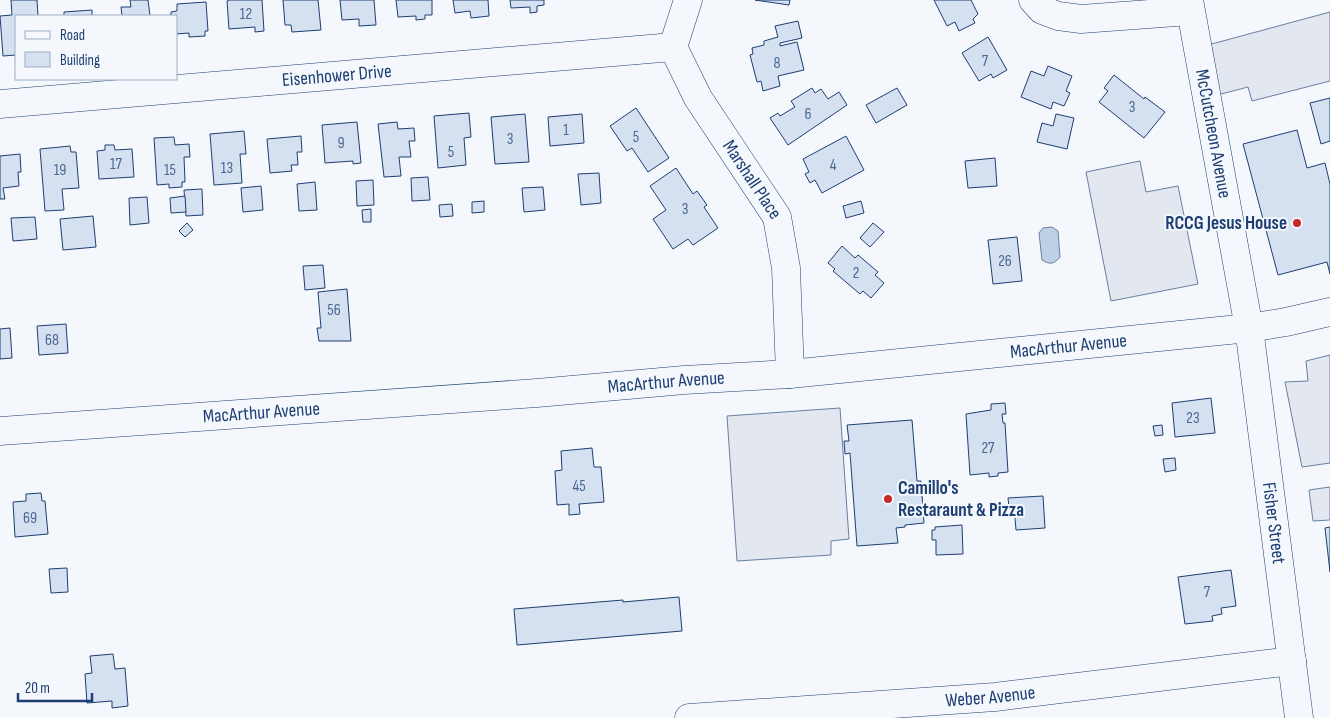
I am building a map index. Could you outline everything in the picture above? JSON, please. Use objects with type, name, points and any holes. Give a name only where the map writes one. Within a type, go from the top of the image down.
[{"type":"street","points":[[673,47],[688,0]]},
{"type":"street","points":[[1033,0],[1042,10],[1058,16],[1082,19],[1190,5]]},
{"type":"street","name":"McCutcheon Avenue","points":[[1190,5],[1249,328]]},
{"type":"street","name":"Eisenhower Drive","points":[[0,104],[673,47]]},
{"type":"street","name":"Marshall Place","points":[[673,47],[698,98],[777,217],[786,268],[790,374]]},
{"type":"street","name":"MacArthur Avenue","points":[[0,431],[527,394],[684,380],[790,374],[1249,328],[1330,312]]},
{"type":"street","name":"Fisher Street","points":[[1249,328],[1299,718]]},
{"type":"street","name":"Weber Avenue","points":[[689,718],[995,697],[1292,661]]},
{"type":"shaded area","points":[[1330,12],[1330,81],[1252,101],[1248,87],[1206,98],[1197,48]]},
{"type":"shaded area","points":[[1140,161],[1146,192],[1178,186],[1198,284],[1111,301],[1086,172]]},
{"type":"shaded area","points":[[1330,355],[1330,463],[1302,467],[1285,382],[1308,381],[1306,361]]},
{"type":"shaded area","points":[[840,408],[849,539],[831,541],[831,555],[737,561],[727,416]]},
{"type":"shaded area","points":[[1330,487],[1330,520],[1313,521],[1309,490]]},
{"type":"water","points":[[1052,227],[1058,231],[1060,257],[1054,262],[1047,263],[1042,260],[1039,233],[1043,228]]},
{"type":"building","points":[[11,0],[37,0],[38,15],[15,15],[15,55],[3,56],[0,16],[12,15]]},
{"type":"building","points":[[130,0],[148,0],[150,15],[122,15],[121,7],[131,7]]},
{"type":"building","points":[[262,0],[264,31],[255,32],[255,27],[229,29],[227,1]]},
{"type":"building","points":[[283,0],[318,0],[321,30],[292,32],[291,25],[285,25]]},
{"type":"building","points":[[340,0],[374,0],[376,25],[359,26],[359,19],[342,20]]},
{"type":"building","points":[[396,0],[432,0],[432,15],[425,15],[425,19],[416,20],[416,16],[398,17]]},
{"type":"building","points":[[453,0],[488,0],[489,16],[471,18],[470,11],[455,13]]},
{"type":"building","points":[[510,0],[544,0],[544,5],[537,6],[537,12],[530,13],[530,7],[511,8]]},
{"type":"building","points":[[755,0],[790,0],[789,5]]},
{"type":"building","points":[[934,0],[971,0],[978,14],[973,19],[975,23],[959,31],[955,22],[947,26]]},
{"type":"building","points":[[206,2],[208,31],[205,31],[205,36],[189,37],[189,33],[178,34],[178,15],[171,15],[171,12],[177,11],[177,4]]},
{"type":"building","points":[[92,10],[92,15],[64,15],[64,12]]},
{"type":"building","points":[[798,21],[802,38],[780,43],[780,46],[797,42],[804,70],[778,76],[780,86],[763,91],[761,81],[757,82],[750,55],[753,54],[752,48],[764,45],[764,41],[778,37],[775,26]]},
{"type":"building","points":[[988,37],[1007,70],[993,78],[991,74],[979,81],[962,53]]},
{"type":"building","points":[[1048,66],[1072,76],[1066,91],[1070,93],[1064,106],[1053,102],[1051,109],[1021,97],[1031,71],[1044,76]]},
{"type":"building","points":[[1114,75],[1144,99],[1145,97],[1165,112],[1144,138],[1099,102],[1108,91],[1104,88]]},
{"type":"building","points":[[812,88],[815,93],[821,89],[828,99],[839,92],[847,105],[788,145],[770,118],[778,113],[780,116],[795,107],[791,101]]},
{"type":"building","points":[[897,88],[907,105],[876,123],[866,105]]},
{"type":"building","points":[[1330,98],[1330,141],[1321,144],[1310,103]]},
{"type":"building","points":[[636,108],[669,158],[648,172],[632,148],[627,151],[610,126]]},
{"type":"building","points":[[469,113],[471,137],[464,138],[466,165],[438,168],[434,116]]},
{"type":"building","points":[[525,114],[529,162],[495,164],[491,117]]},
{"type":"building","points":[[582,114],[584,143],[550,146],[548,117]]},
{"type":"building","points":[[1056,114],[1074,118],[1067,149],[1037,142],[1042,123],[1053,126]]},
{"type":"building","points":[[357,122],[361,163],[353,164],[353,161],[325,163],[322,125]]},
{"type":"building","points":[[397,122],[398,129],[414,128],[415,141],[409,141],[411,157],[399,157],[401,176],[384,177],[378,124]]},
{"type":"building","name":"RCCG Jesus House","points":[[1297,130],[1307,168],[1325,163],[1330,184],[1330,274],[1327,262],[1278,275],[1243,144]]},
{"type":"building","points":[[244,131],[246,154],[240,154],[242,183],[214,185],[210,134]]},
{"type":"building","points":[[301,136],[302,152],[297,152],[298,165],[291,165],[292,171],[270,173],[267,139]]},
{"type":"building","points":[[846,136],[864,170],[822,193],[815,180],[810,183],[805,174],[809,172],[803,159]]},
{"type":"building","points":[[174,137],[175,145],[189,144],[190,157],[184,157],[185,182],[182,182],[182,187],[169,188],[169,184],[157,185],[154,138]]},
{"type":"building","points":[[105,145],[114,145],[115,150],[132,149],[134,177],[99,179],[97,151],[105,150]]},
{"type":"building","points":[[70,146],[71,152],[76,152],[79,188],[62,189],[64,210],[45,211],[40,149]]},
{"type":"building","points":[[20,154],[21,172],[18,172],[19,186],[3,188],[5,199],[0,199],[0,156]]},
{"type":"building","points":[[995,158],[997,186],[968,188],[965,161]]},
{"type":"building","points":[[676,168],[693,194],[697,191],[707,205],[704,207],[718,228],[693,245],[688,239],[673,249],[653,219],[666,210],[650,186]]},
{"type":"building","points":[[599,173],[601,203],[581,205],[578,174]]},
{"type":"building","points":[[428,177],[430,200],[412,201],[411,178]]},
{"type":"building","points":[[373,180],[374,205],[357,206],[356,181]]},
{"type":"building","points":[[315,182],[317,210],[299,211],[297,184]]},
{"type":"building","points":[[261,186],[263,210],[243,212],[241,188]]},
{"type":"building","points":[[543,187],[545,210],[524,212],[522,188]]},
{"type":"building","points":[[202,189],[203,215],[186,216],[184,190]]},
{"type":"building","points":[[185,196],[186,212],[171,213],[170,198]]},
{"type":"building","points":[[147,197],[149,223],[130,225],[129,198]]},
{"type":"building","points":[[484,201],[484,212],[472,213],[472,202]]},
{"type":"building","points":[[861,201],[864,213],[846,218],[843,206]]},
{"type":"building","points":[[452,204],[453,216],[440,217],[439,205]]},
{"type":"building","points":[[371,209],[371,222],[363,222],[362,210]]},
{"type":"building","points":[[93,216],[96,247],[63,250],[60,219]]},
{"type":"building","points":[[35,217],[37,239],[13,241],[11,218]]},
{"type":"building","points":[[187,223],[193,230],[185,237],[179,231]]},
{"type":"building","points":[[873,223],[884,232],[870,247],[860,238]]},
{"type":"building","points":[[1017,237],[1022,281],[993,284],[988,240]]},
{"type":"building","points":[[842,246],[855,258],[858,255],[878,272],[875,275],[884,283],[871,298],[863,291],[860,294],[833,271],[835,269],[828,263]]},
{"type":"building","points":[[323,265],[325,288],[305,290],[303,266]]},
{"type":"building","points":[[347,289],[351,341],[319,341],[317,328],[321,328],[318,292]]},
{"type":"building","points":[[66,324],[68,353],[39,355],[37,326]]},
{"type":"building","points":[[10,328],[12,358],[0,359],[0,329]]},
{"type":"building","points":[[1211,398],[1215,433],[1175,437],[1172,403]]},
{"type":"building","points":[[1005,403],[1006,414],[1002,414],[1003,423],[1005,423],[1008,472],[998,473],[998,476],[989,477],[989,473],[970,475],[966,414],[991,410],[991,404]]},
{"type":"building","name":"Camillo's Restaraunt & Pizza","points":[[912,420],[917,481],[921,481],[924,523],[896,528],[898,543],[857,546],[850,453],[845,454],[844,441],[849,441],[847,425]]},
{"type":"building","points":[[1162,425],[1163,435],[1155,436],[1153,426]]},
{"type":"building","points":[[592,448],[594,467],[601,467],[604,502],[579,504],[580,514],[569,515],[569,504],[557,505],[555,471],[562,470],[561,451]]},
{"type":"building","points":[[1175,458],[1176,470],[1165,472],[1163,459]]},
{"type":"building","points":[[41,493],[42,501],[45,501],[48,534],[15,537],[13,502],[26,501],[26,494]]},
{"type":"building","points":[[1043,496],[1045,528],[1016,530],[1014,507],[1009,507],[1008,498]]},
{"type":"building","points":[[962,525],[963,554],[936,555],[936,540],[932,540],[932,530],[935,530],[935,527]]},
{"type":"building","points":[[1330,527],[1330,572],[1325,528]]},
{"type":"building","points":[[67,568],[68,592],[51,593],[49,569]]},
{"type":"building","points":[[1231,570],[1236,606],[1221,608],[1222,614],[1212,616],[1213,621],[1185,624],[1178,577]]},
{"type":"building","points":[[679,597],[682,631],[517,645],[514,609]]},
{"type":"building","points":[[113,654],[115,669],[125,668],[128,706],[112,708],[112,701],[87,703],[85,674],[92,673],[90,656]]},
{"type":"place","name":"RCCG Jesus House","points":[[1297,223]]},
{"type":"place","name":"Camillo's Restaraunt & Pizza","points":[[888,499]]}]
